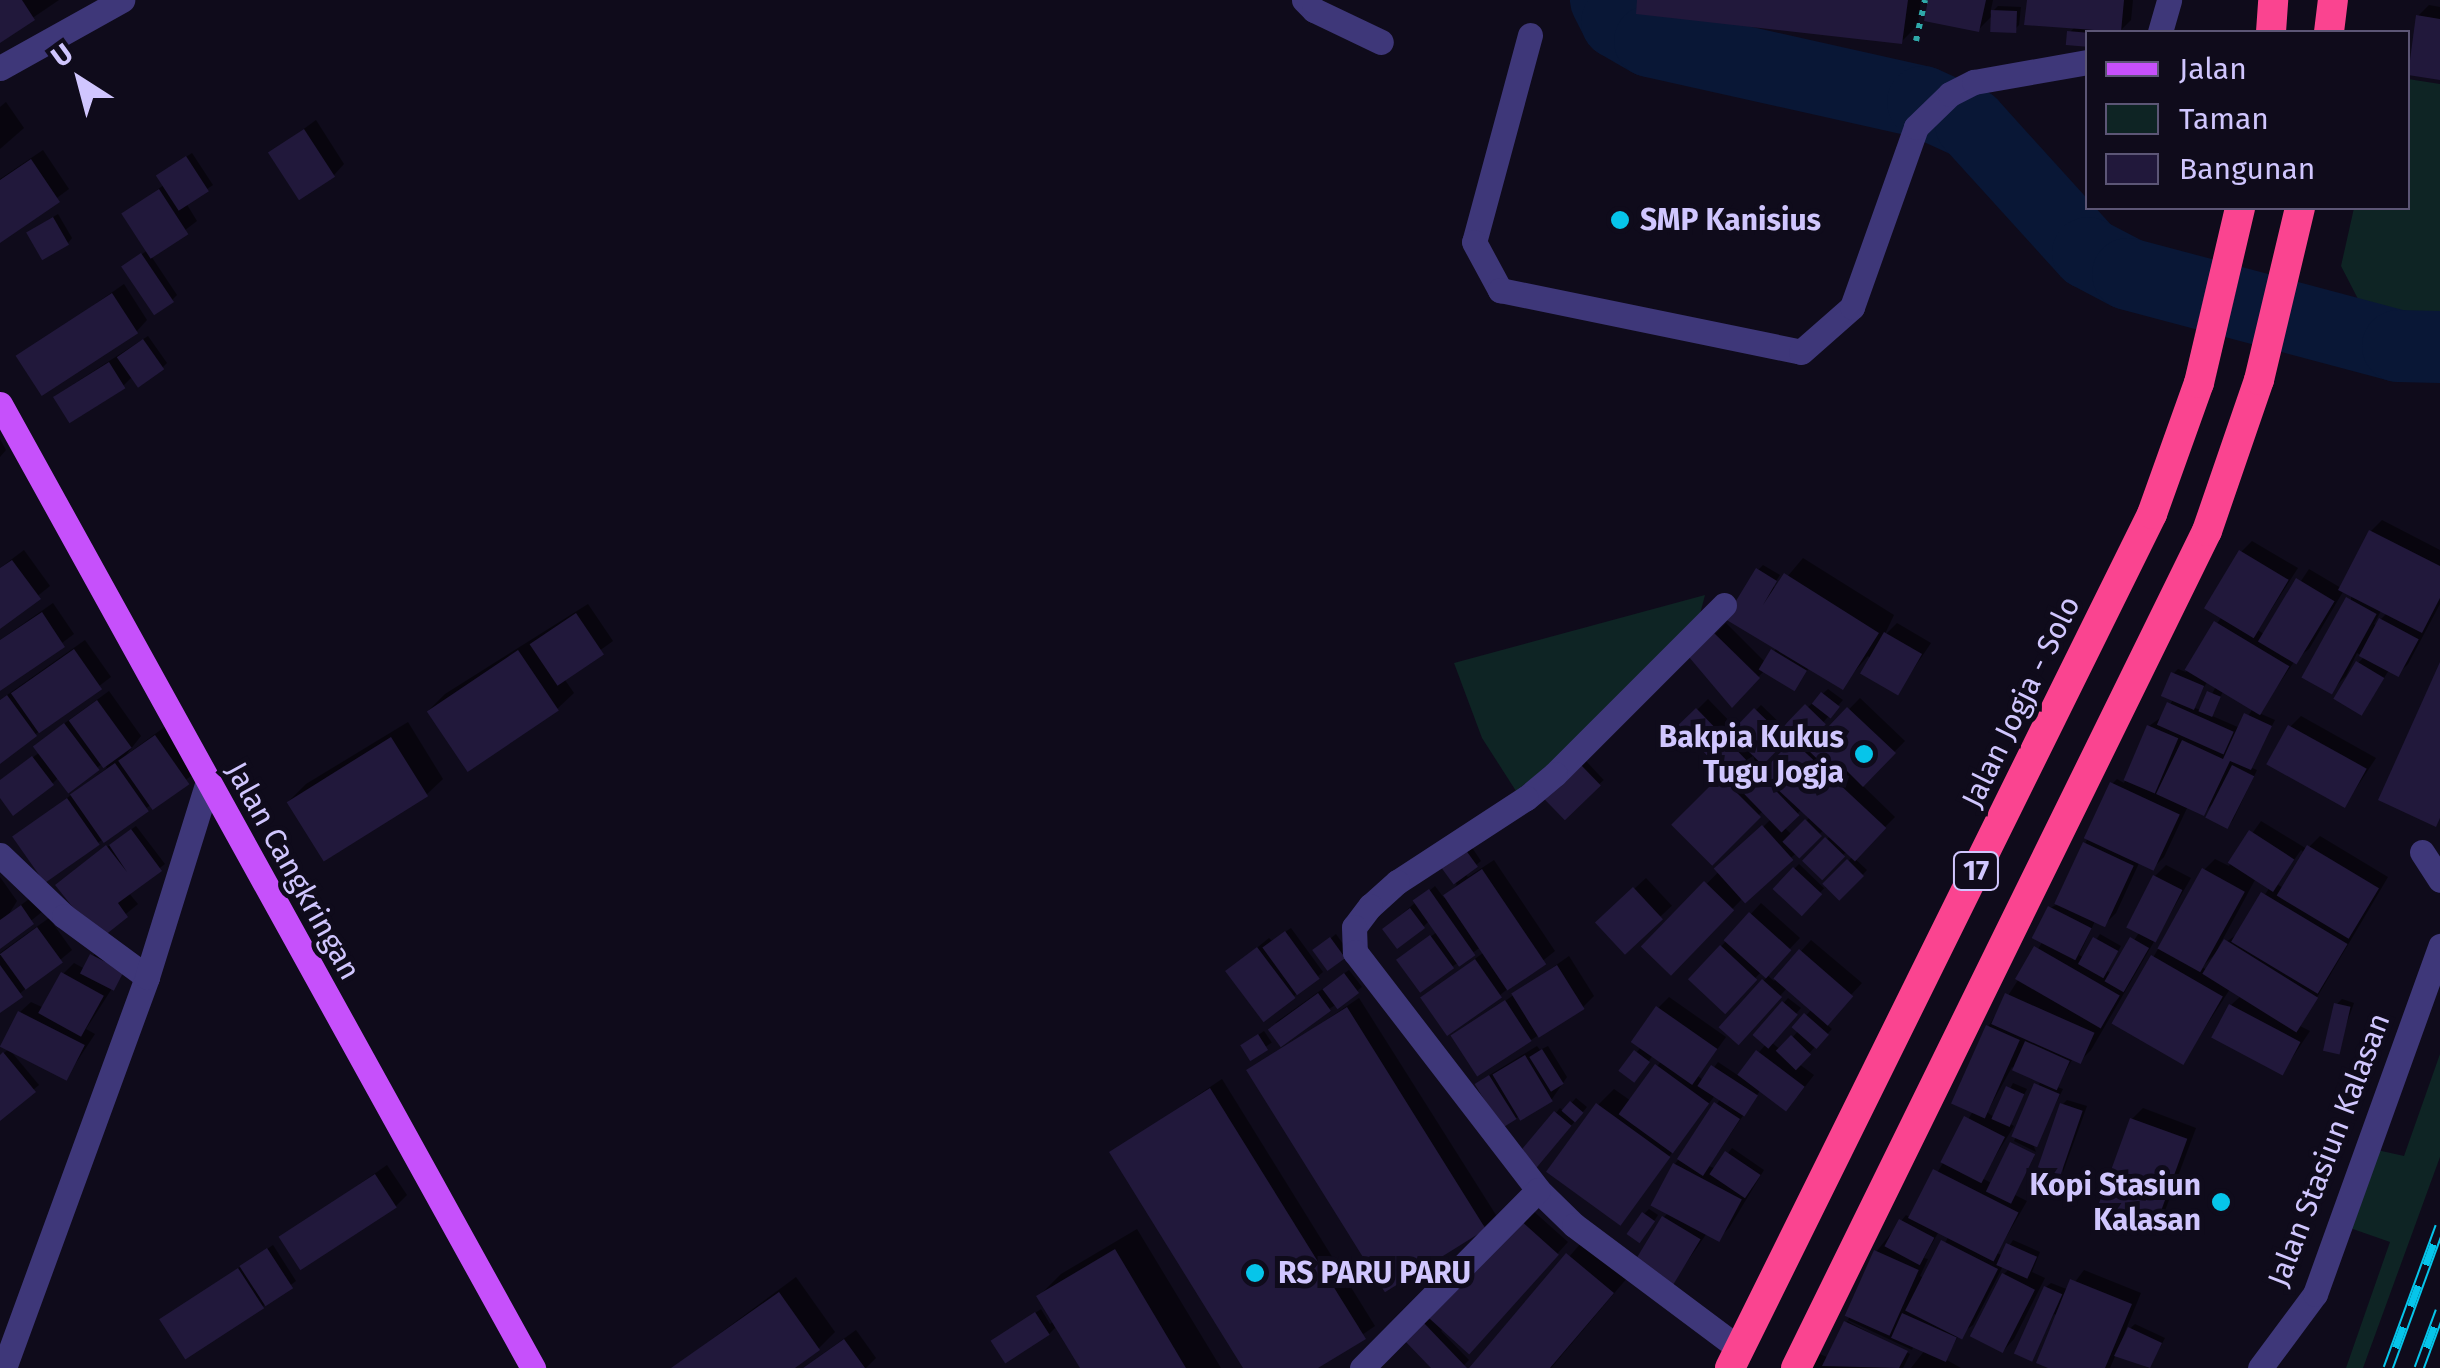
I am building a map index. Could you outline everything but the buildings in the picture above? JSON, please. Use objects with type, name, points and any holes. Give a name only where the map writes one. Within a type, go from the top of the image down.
[{"type":"highway","points":[[2271,30],[2273,0]]},
{"type":"highway","points":[[2329,30],[2333,0]]},
{"type":"highway","name":"Jalan Jogja - Solo","points":[[1735,1358],[2152,514],[2204,367],[2240,210]]},
{"type":"highway","name":"17","points":[[1796,1368],[2207,532],[2259,380],[2300,210]]},
{"type":"main road","name":"Jalan Cangkringan","points":[[0,404],[533,1368]]},
{"type":"street","points":[[0,68],[122,0]]},
{"type":"street","points":[[1304,0],[1314,10],[1380,42]]},
{"type":"street","points":[[2161,30],[2170,0]]},
{"type":"street","points":[[1530,35],[1474,242],[1500,290],[1801,352],[1852,307],[1916,126],[1950,94],[2006,73],[2085,62]]},
{"type":"street","points":[[1724,605],[1555,774],[1526,798],[1398,882],[1370,906],[1354,927],[1356,952],[1538,1190],[1574,1225],[1735,1358]]},
{"type":"street","points":[[4,1368],[147,977],[208,784]]},
{"type":"street","points":[[2422,852],[2440,880]]},
{"type":"street","points":[[0,855],[64,916],[147,977]]},
{"type":"street","name":"Jalan Stasiun Kalasan","points":[[2260,1368],[2315,1294],[2440,946]]},
{"type":"street","points":[[1362,1368],[1538,1190]]},
{"type":"path","points":[[1916,41],[1925,0]]},
{"type":"green space","points":[[2410,79],[2440,84],[2440,322],[2405,334],[2373,328],[2341,266],[2354,210],[2410,210]]},
{"type":"green space","points":[[1705,595],[1700,614],[1554,761],[1516,791],[1482,738],[1454,663]]},
{"type":"green space","points":[[2440,1054],[2440,1157],[2363,1368],[2346,1368],[2390,1242],[2350,1228],[2377,1150],[2404,1156]]},
{"type":"waterway","points":[[1606,0],[1617,22],[1650,41],[1923,102],[1971,124],[2088,253],[2128,274],[2398,346],[2440,347]]},
{"type":"railway","points":[[2388,1368],[2440,1226]]},
{"type":"railway","points":[[2419,1368],[2440,1311]]},
{"type":"place","name":"SMP Kanisius","points":[[1620,220]]},
{"type":"place","name":"Bakpia Kukus Tugu Jogja","points":[[1864,754]]},
{"type":"place","name":"Kopi Stasiun Kalasan","points":[[2221,1202]]},
{"type":"place","name":"RS PARU PARU","points":[[1255,1273]]}]
